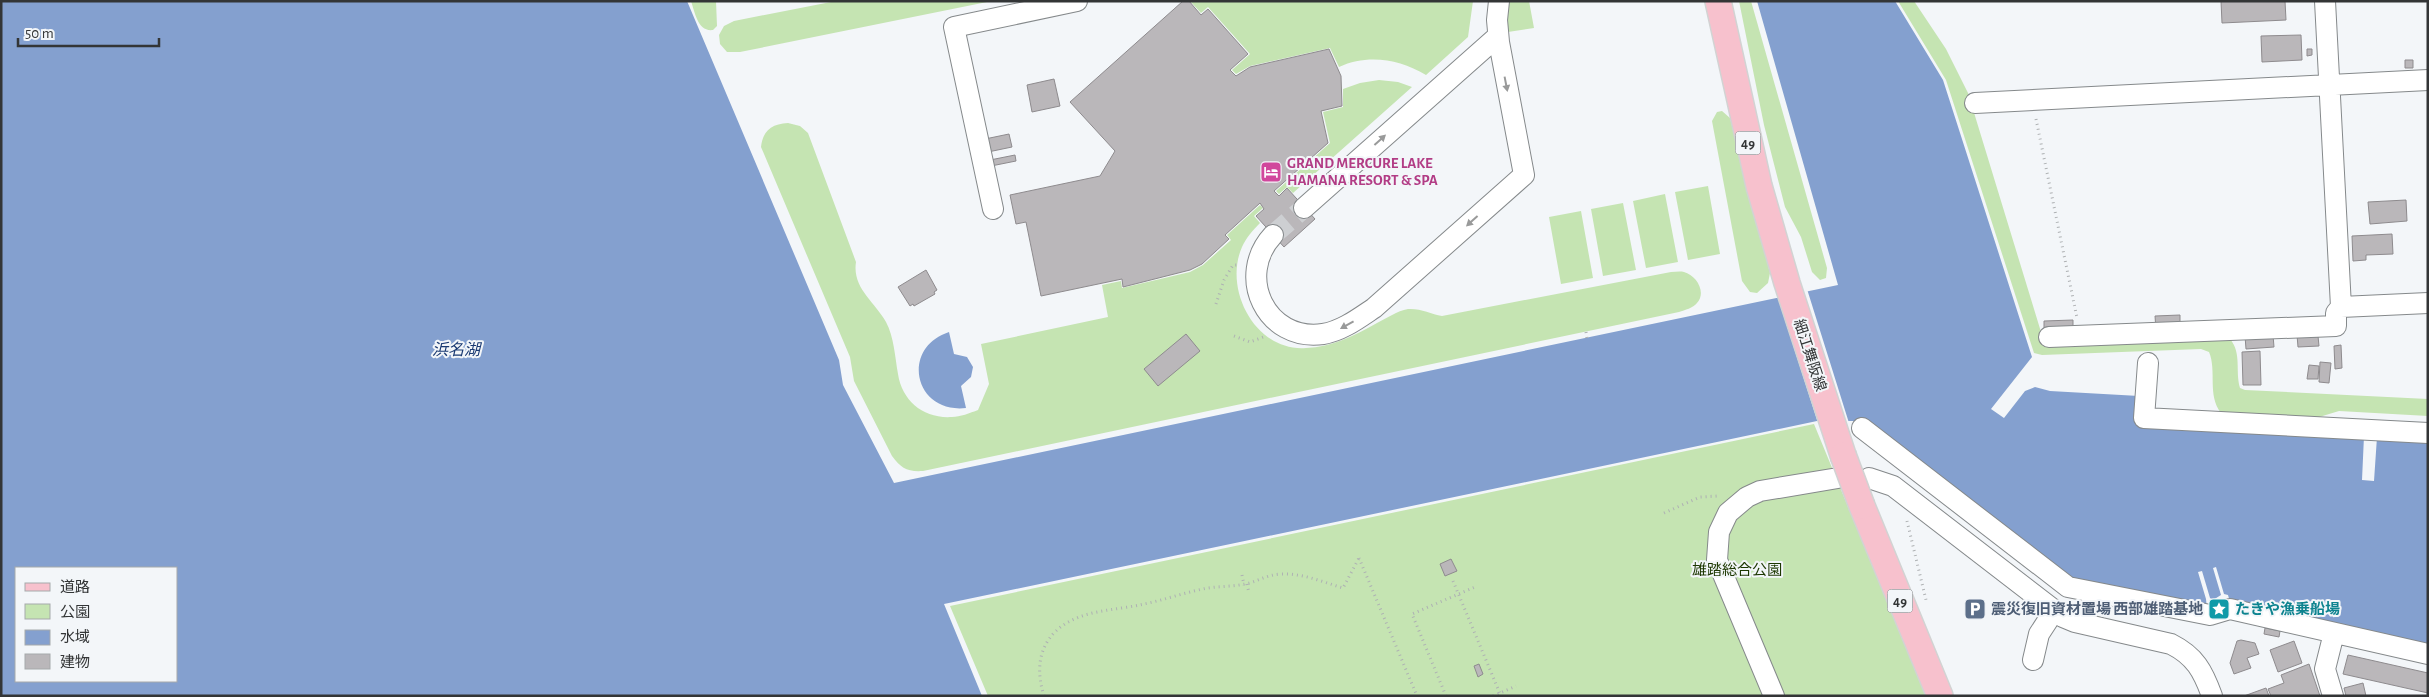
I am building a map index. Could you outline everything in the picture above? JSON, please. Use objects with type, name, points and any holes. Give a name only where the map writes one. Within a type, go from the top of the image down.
[{"type":"main road","name":"細江舞阪線","points":[[1718,1],[1747,138],[1787,283],[1838,455],[1862,506],[1940,696]]},
{"type":"street","points":[[993,209],[954,27],[1077,1]]},
{"type":"street","points":[[1273,235],[1259,254],[1256,268],[1255,281],[1264,307],[1284,326],[1309,334],[1323,334],[1348,325],[1374,308],[1524,175],[1498,36],[1499,1]]},
{"type":"street","points":[[2049,338],[2336,326],[2336,313],[2341,307],[2325,1]]},
{"type":"street","points":[[1304,208],[1498,36]]},
{"type":"street","points":[[1975,103],[2428,80]]},
{"type":"street","points":[[2341,307],[2428,303]]},
{"type":"street","points":[[2148,363],[2144,418],[2428,433]]},
{"type":"street","points":[[1862,428],[2068,587],[2210,616],[2230,609],[2428,654]]},
{"type":"street","points":[[1774,696],[1717,560],[1719,532],[1728,513],[1737,504],[1760,491],[1838,455]]},
{"type":"street","points":[[1869,478],[1893,486],[2054,611],[2075,622],[2171,644],[2184,650],[2194,659],[2203,672],[2212,696]]},
{"type":"street","points":[[2033,660],[2038,634],[2054,611]]},
{"type":"street","points":[[2333,696],[2326,669],[2334,633]]},
{"type":"path","points":[[2034,110],[2054,196],[2080,336]]},
{"type":"path","points":[[1216,304],[1224,280],[1233,265],[1244,266]]},
{"type":"path","points":[[1234,336],[1243,340],[1256,341],[1263,338],[1270,330]]},
{"type":"path","points":[[1586,332],[1587,338]]},
{"type":"path","points":[[1664,512],[1700,497],[1711,495],[1721,496],[1737,504]]},
{"type":"path","points":[[1910,517],[1907,521],[1927,604]]},
{"type":"path","points":[[1044,696],[1039,681],[1039,662],[1055,632],[1072,620],[1204,588],[1245,584],[1262,577],[1292,575],[1344,588],[1359,558],[1417,696]]},
{"type":"path","points":[[1242,575],[1249,593]]},
{"type":"path","points":[[1453,582],[1500,694]]},
{"type":"path","points":[[1446,696],[1412,614],[1475,587]]},
{"type":"path","points":[[1493,696],[1516,686]]},
{"type":"green space","points":[[691,1],[716,1],[717,26],[713,30],[708,30],[701,25]]},
{"type":"green space","points":[[836,1],[992,1],[740,52],[727,52],[720,44],[719,35],[724,26],[734,21]]},
{"type":"green space","points":[[1190,1],[1473,1],[1468,37],[1426,75],[1405,65],[1383,60],[1361,61],[1339,67],[1330,48],[1250,66],[1236,74],[1232,70],[1250,54],[1208,7],[1201,13]]},
{"type":"green space","points":[[1509,1],[1529,1],[1534,28],[1508,32]]},
{"type":"green space","points":[[1739,1],[1751,1],[1827,268],[1826,278],[1820,280],[1812,272],[1801,237],[1785,207],[1764,125]]},
{"type":"green space","points":[[1898,1],[1914,1],[1946,49],[1968,93],[2041,332],[2230,339],[2236,350],[2240,388],[2245,390],[2428,399],[2428,416],[2339,411],[2316,418],[2221,413],[2214,399],[2209,352],[2201,349],[2042,355],[2034,353],[1946,80]]},
{"type":"green space","points":[[1379,80],[1398,82],[1412,87],[1293,193],[1287,187],[1279,194],[1276,191],[1330,143],[1323,112],[1343,107],[1343,89],[1360,83]]},
{"type":"green space","points":[[1722,111],[1730,118],[1770,273],[1768,283],[1757,293],[1750,292],[1742,281],[1712,121],[1717,112]]},
{"type":"green space","points":[[788,123],[800,126],[808,133],[856,262],[857,279],[865,294],[881,314],[889,328],[900,384],[904,392],[916,406],[932,415],[942,417],[965,415],[978,410],[989,384],[981,344],[1108,317],[1102,285],[1121,281],[1122,288],[1190,272],[1203,265],[1231,240],[1227,235],[1260,205],[1263,208],[1254,216],[1260,223],[1242,247],[1237,264],[1237,281],[1241,299],[1248,315],[1259,329],[1272,340],[1288,347],[1325,346],[1343,340],[1396,313],[1408,309],[1421,310],[1442,316],[1671,272],[1684,272],[1688,274],[1699,284],[1701,294],[1700,299],[1695,305],[1679,312],[923,471],[913,471],[898,464],[892,456],[854,381],[850,357],[761,147],[764,136],[769,129]]},
{"type":"green space","points":[[1708,186],[1720,254],[1688,260],[1675,192]]},
{"type":"green space","points":[[1665,194],[1678,262],[1646,268],[1633,201]]},
{"type":"green space","points":[[1623,203],[1636,270],[1603,276],[1591,209]]},
{"type":"green space","points":[[1581,211],[1593,278],[1561,284],[1549,217]]},
{"type":"green space","name":"雄踏総合公園","points":[[1814,424],[1926,696],[988,696],[950,606]]},
{"type":"water","name":"浜名湖","points":[[1,1],[687,1],[839,360],[843,385],[894,483],[1838,285],[1757,1],[1895,1],[1943,80],[2032,357],[1991,409],[2004,418],[2025,391],[2035,387],[2050,391],[2139,396],[2137,424],[2364,436],[2362,480],[2374,481],[2377,437],[2428,440],[2428,646],[2207,609],[2070,581],[1862,421],[1817,421],[944,604],[982,696],[1,696]]},
{"type":"water","points":[[949,332],[954,354],[967,357],[973,367],[971,377],[961,386],[966,408],[948,407],[935,401],[925,391],[920,378],[919,365],[924,351],[934,340]]},
{"type":"pier","points":[[1807,289],[1849,423],[1818,423],[1777,295]]},
{"type":"pier","points":[[2216,567],[2224,594],[2228,595],[2230,602],[2207,609],[2198,572],[2202,571],[2210,598],[2213,600],[2221,595],[2213,568]]},
{"type":"building","points":[[1183,1],[1189,1],[1201,15],[1208,9],[1248,54],[1230,70],[1236,76],[1250,67],[1329,49],[1341,76],[1342,106],[1321,111],[1328,143],[1274,191],[1279,196],[1287,188],[1315,219],[1284,247],[1256,216],[1264,209],[1260,203],[1225,235],[1229,239],[1202,264],[1190,270],[1123,287],[1122,279],[1041,296],[1026,222],[1016,224],[1010,195],[1100,176],[1115,151],[1070,102]]},
{"type":"building","points":[[2221,1],[2285,1],[2286,20],[2222,23]]},
{"type":"building","points":[[2301,35],[2302,60],[2262,62],[2261,36]]},
{"type":"building","points":[[2307,49],[2312,49],[2312,55],[2307,56]]},
{"type":"building","points":[[2405,60],[2413,60],[2413,68],[2405,68]]},
{"type":"building","points":[[1054,79],[1060,106],[1032,112],[1027,85]]},
{"type":"building","points":[[1009,134],[1012,147],[988,152],[985,139]]},
{"type":"building","points":[[1015,155],[1016,161],[991,166],[990,160]]},
{"type":"building","points":[[2406,200],[2407,221],[2370,224],[2368,202]]},
{"type":"building","points":[[2392,234],[2393,254],[2366,255],[2366,260],[2353,261],[2352,236]]},
{"type":"building","points":[[926,270],[937,290],[934,292],[935,294],[914,306],[913,304],[910,306],[898,287]]},
{"type":"building","points":[[2180,315],[2180,328],[2156,330],[2155,316]]},
{"type":"building","points":[[2073,320],[2073,333],[2044,334],[2044,321]]},
{"type":"building","points":[[1186,334],[1200,351],[1158,386],[1144,369]]},
{"type":"building","points":[[2273,335],[2274,347],[2246,349],[2245,336]]},
{"type":"building","points":[[2297,335],[2318,336],[2319,346],[2298,347]]},
{"type":"building","points":[[2341,345],[2342,368],[2335,369],[2334,346]]},
{"type":"building","points":[[2260,351],[2261,385],[2243,385],[2242,352]]},
{"type":"building","points":[[2320,362],[2331,363],[2329,383],[2319,382]]},
{"type":"building","points":[[2309,365],[2319,366],[2318,379],[2307,379]]},
{"type":"building","points":[[1451,559],[1457,571],[1445,576],[1440,564]]},
{"type":"building","points":[[2265,628],[2280,631],[2279,637],[2264,634]]},
{"type":"building","points":[[2237,641],[2255,643],[2259,654],[2247,658],[2251,668],[2234,674],[2230,663]]},
{"type":"building","points":[[2294,641],[2302,663],[2278,672],[2270,650]]},
{"type":"building","points":[[2348,655],[2428,673],[2428,693],[2343,674]]},
{"type":"building","points":[[1479,664],[1483,674],[1478,677],[1474,666]]},
{"type":"building","points":[[2309,664],[2320,696],[2271,696],[2268,689],[2284,683],[2281,675]]},
{"type":"building","points":[[2363,683],[2366,696],[2346,696],[2344,688]]},
{"type":"building","points":[[2266,688],[2269,696],[2244,696]]},
{"type":"tunnel","points":[[1273,235],[1304,208]]},
{"type":"place","name":"GRAND MERCURE LAKE HAMANA RESORT & SPA","points":[[1271,172]]},
{"type":"place","name":"震災復旧資材置場 西部雄踏基地","points":[[1975,609]]},
{"type":"place","name":"たきや漁乗船場","points":[[2219,609]]}]
